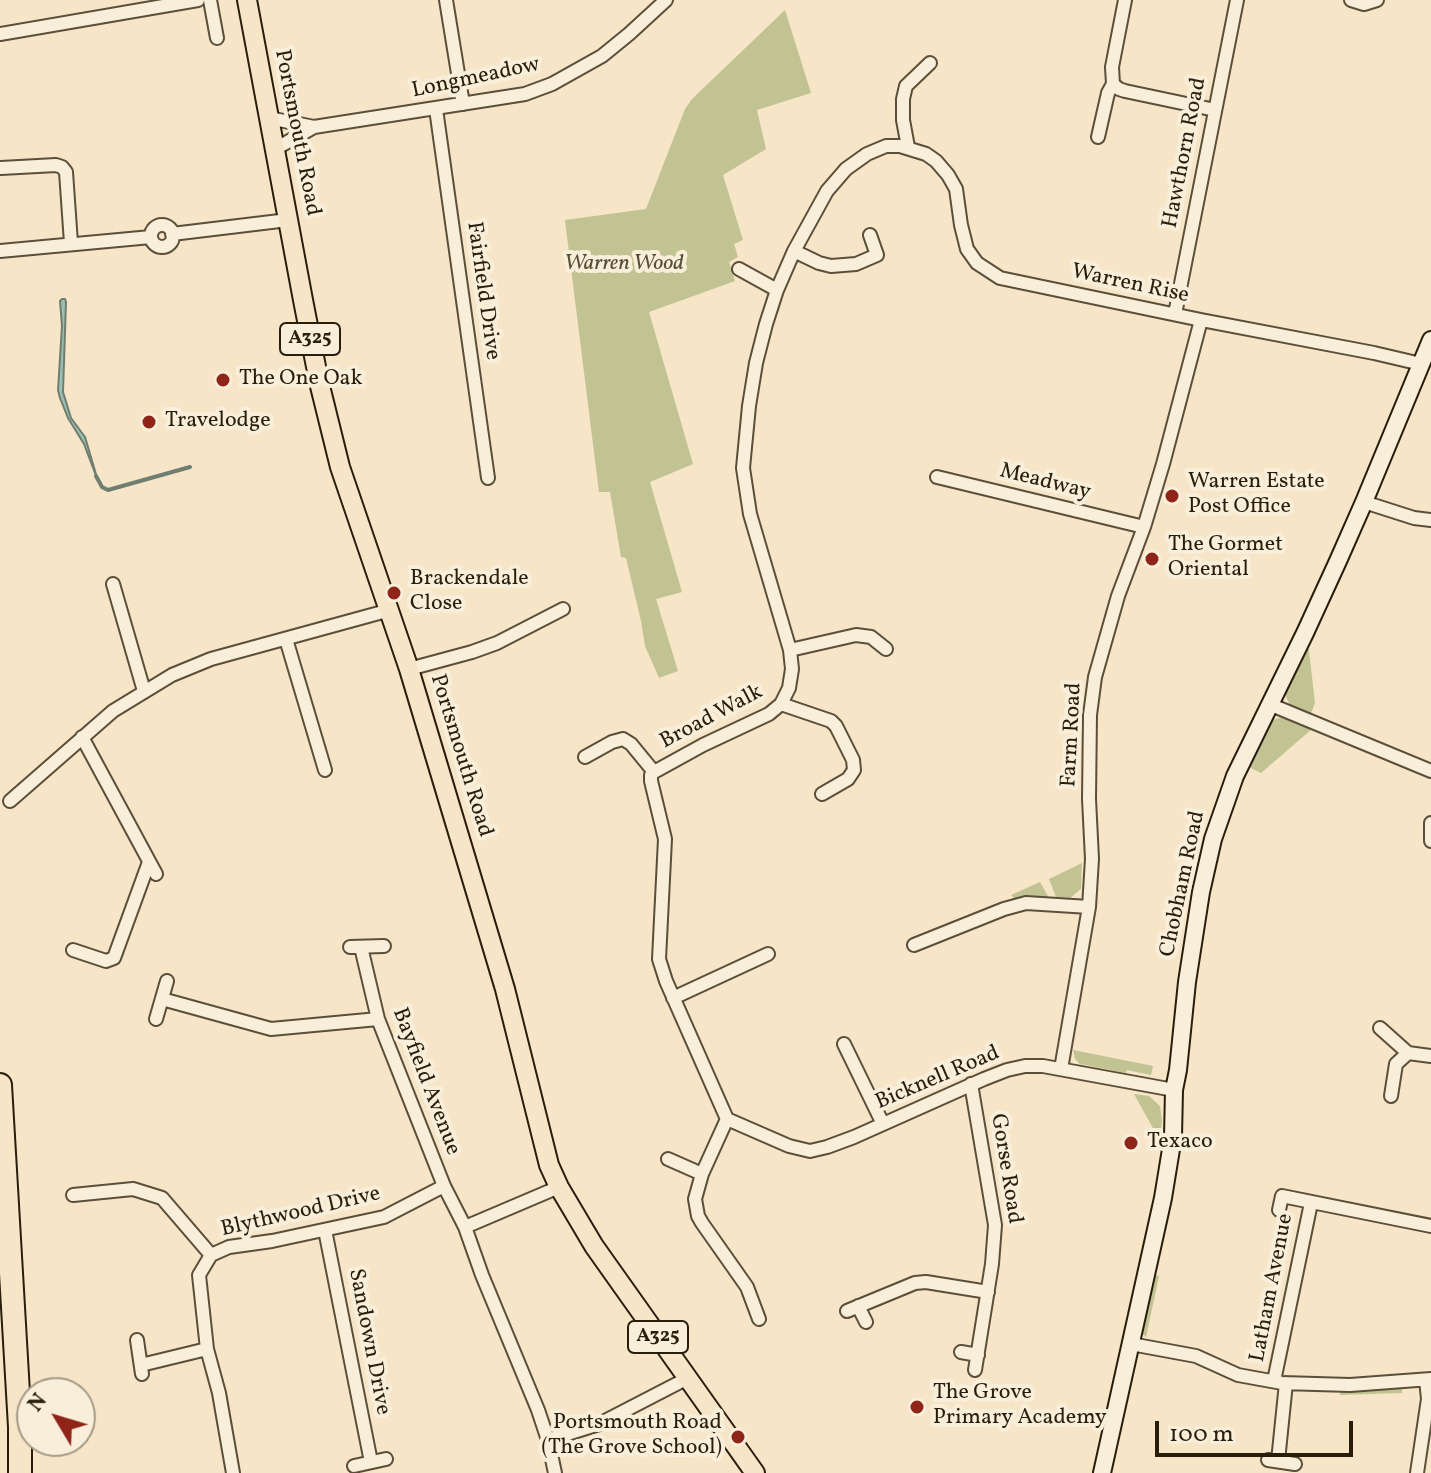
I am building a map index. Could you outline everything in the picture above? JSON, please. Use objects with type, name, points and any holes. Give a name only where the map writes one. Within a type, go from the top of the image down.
[{"type":"highway","points":[[0,1085],[20,1473]]},
{"type":"main road","name":"Portsmouth Road","points":[[247,0],[319,382],[340,467],[409,669],[505,989],[548,1161],[559,1187],[594,1246],[755,1473]]},
{"type":"main road","name":"Chobham Road","points":[[1102,1473],[1171,1154],[1174,1090],[1197,915],[1208,856],[1231,785],[1364,502],[1431,340]]},
{"type":"street","points":[[0,34],[198,0]]},
{"type":"street","points":[[210,0],[217,38]]},
{"type":"street","points":[[446,0],[463,104]]},
{"type":"street","name":"Longmeadow","points":[[314,127],[525,94],[552,84],[602,56],[666,0]]},
{"type":"street","points":[[1098,137],[1113,84],[1112,67],[1125,0]]},
{"type":"street","name":"Hawthorn Road","points":[[1175,314],[1237,0]]},
{"type":"street","points":[[1351,0],[1364,4],[1377,0]]},
{"type":"street","points":[[886,649],[871,637],[856,635],[790,650],[750,514],[742,462],[756,363],[777,290],[794,251],[823,197],[846,169],[881,148],[893,145],[908,147],[903,120],[906,86],[930,63]]},
{"type":"street","points":[[1113,84],[1125,91],[1215,110]]},
{"type":"street","name":"Fairfield Drive","points":[[436,109],[488,478]]},
{"type":"street","points":[[269,118],[314,127]]},
{"type":"street","points":[[275,149],[314,127]]},
{"type":"street","name":"Warren Rise","points":[[908,147],[936,161],[953,182],[959,197],[967,249],[977,263],[1008,280],[1421,364]]},
{"type":"street","points":[[1,168],[62,167],[66,172],[71,243]]},
{"type":"street","points":[[0,251],[151,237],[156,245],[165,246],[171,241],[172,234],[288,220]]},
{"type":"street","points":[[794,251],[831,266],[856,264],[877,255],[870,235]]},
{"type":"street","points":[[739,269],[777,290]]},
{"type":"street","name":"Farm Road","points":[[1061,1069],[1089,907],[1092,695],[1112,617],[1163,464],[1201,320]]},
{"type":"street","name":"Meadway","points":[[937,477],[1144,527]]},
{"type":"street","points":[[1364,502],[1414,518],[1431,520]]},
{"type":"street","points":[[113,584],[144,691]]},
{"type":"street","points":[[409,669],[497,643],[563,609]]},
{"type":"street","points":[[10,801],[113,711],[172,675],[211,659],[390,610]]},
{"type":"street","points":[[286,639],[325,770]]},
{"type":"street","name":"Broad Walk","points":[[654,772],[769,714],[781,704],[792,675],[790,650]]},
{"type":"street","points":[[781,704],[831,721],[836,726],[853,760],[854,770],[831,794]]},
{"type":"street","points":[[1269,704],[1431,771]]},
{"type":"street","points":[[73,950],[106,961],[114,958],[153,868],[82,737]]},
{"type":"street","points":[[585,757],[623,739],[631,744],[654,772],[651,781],[665,839],[659,959],[727,1119],[696,1190],[698,1216],[747,1287],[759,1319]]},
{"type":"street","points":[[1431,823],[1431,841]]},
{"type":"street","points":[[914,945],[1026,903],[1089,907]]},
{"type":"street","name":"Bayfield Avenue","points":[[384,946],[356,947],[378,1019],[538,1410],[555,1473]]},
{"type":"street","points":[[673,998],[765,960]]},
{"type":"street","points":[[156,1019],[167,981]]},
{"type":"street","points":[[162,999],[271,1029],[378,1019]]},
{"type":"street","points":[[1380,1028],[1408,1053],[1431,1056]]},
{"type":"street","points":[[844,1044],[883,1124]]},
{"type":"street","points":[[1391,1096],[1396,1064],[1408,1053]]},
{"type":"street","name":"Bicknell Road","points":[[727,1119],[796,1149],[810,1151],[883,1124],[971,1084],[1025,1066],[1043,1066],[1174,1090]]},
{"type":"street","name":"Gorse Road","points":[[971,1084],[995,1225],[975,1370]]},
{"type":"street","points":[[668,1159],[702,1174]]},
{"type":"street","name":"Blythwood Drive","points":[[233,1473],[219,1393],[207,1349],[199,1275],[211,1255],[229,1247],[384,1217],[444,1186]]},
{"type":"street","points":[[465,1227],[559,1187]]},
{"type":"street","points":[[73,1195],[133,1189],[162,1198],[211,1255]]},
{"type":"street","name":"Latham Avenue","points":[[1279,1210],[1282,1196],[1431,1226]]},
{"type":"street","name":"Latham Avenue","points":[[1295,1464],[1273,1461],[1280,1382],[1311,1203]]},
{"type":"street","name":"Sandown Drive","points":[[325,1230],[371,1462]]},
{"type":"street","points":[[866,1322],[852,1308],[915,1283],[988,1292]]},
{"type":"street","points":[[739,1311],[752,1304]]},
{"type":"street","points":[[137,1340],[142,1369],[207,1349]]},
{"type":"street","points":[[1131,1344],[1196,1356],[1238,1375],[1280,1382],[1350,1385],[1428,1379],[1417,1473]]},
{"type":"street","points":[[961,1352],[978,1355]]},
{"type":"street","points":[[548,1440],[599,1424],[688,1378]]},
{"type":"street","points":[[354,1466],[386,1459]]},
{"type":"green space","name":"Warren Wood","points":[[785,10],[811,93],[757,110],[766,149],[723,175],[743,240],[734,244],[738,257],[729,262],[735,281],[649,312],[693,464],[650,482],[682,592],[656,599],[678,671],[659,678],[645,646],[626,558],[621,557],[610,492],[599,492],[565,220],[646,209],[685,109]]},
{"type":"green space","points":[[1308,642],[1315,703],[1310,716],[1291,707],[1284,693]]},
{"type":"green space","points":[[1281,717],[1312,729],[1261,773],[1247,766],[1270,721]]},
{"type":"green space","points":[[1082,863],[1081,889],[1070,898],[1056,897],[1049,879]]},
{"type":"green space","points":[[1040,882],[1050,900],[1015,899],[1011,895]]},
{"type":"green space","points":[[1073,1050],[1153,1066],[1151,1075],[1080,1064]]},
{"type":"green space","points":[[1134,1094],[1149,1096],[1160,1106],[1159,1148],[1154,1130]]},
{"type":"green space","points":[[1154,1275],[1159,1276],[1146,1337],[1142,1333]]},
{"type":"green space","points":[[1402,1387],[1402,1393],[1340,1395],[1340,1390]]},
{"type":"water","points":[[62,299],[66,302],[63,392],[71,418],[85,437],[98,481],[58,390]]},
{"type":"waterway","points":[[96,476],[102,487],[108,490],[190,467]]},
{"type":"place","name":"The One Oak","points":[[223,380]]},
{"type":"place","name":"Travelodge","points":[[149,422]]},
{"type":"place","name":"Warren Estate Post Office","points":[[1172,496]]},
{"type":"place","name":"The Gormet Oriental","points":[[1152,559]]},
{"type":"place","name":"Brackendale Close","points":[[394,593]]},
{"type":"place","name":"Texaco","points":[[1131,1143]]},
{"type":"place","name":"The Grove Primary Academy","points":[[917,1407]]},
{"type":"place","name":"Portsmouth Road (The Grove School)","points":[[738,1437]]}]
